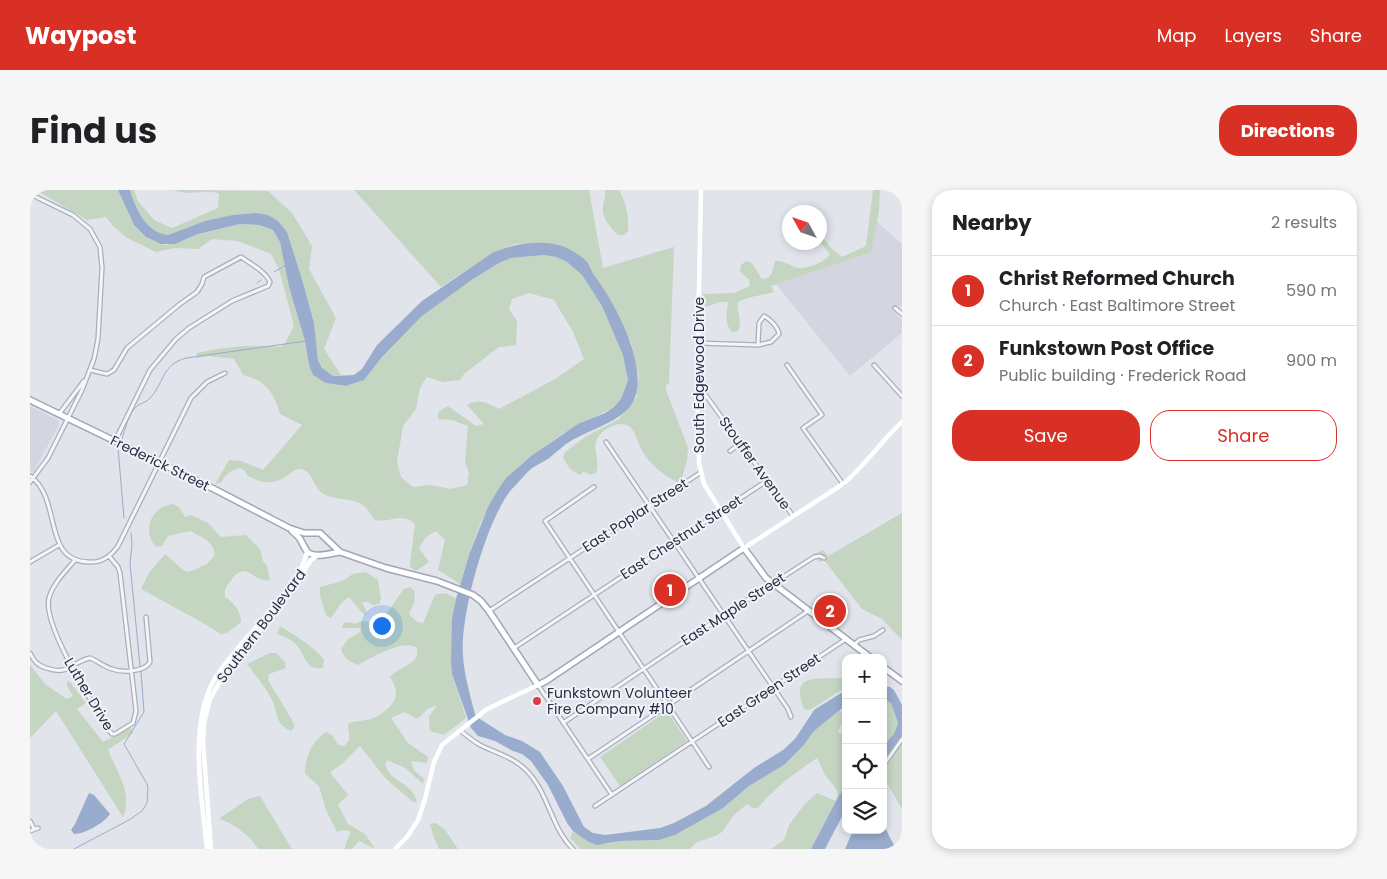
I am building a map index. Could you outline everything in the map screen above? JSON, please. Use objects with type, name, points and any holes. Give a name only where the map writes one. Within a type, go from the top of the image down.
[{"type":"main road","name":"South Edgewood Drive","points":[[701,190],[697,386],[700,473],[704,484],[744,548]]},
{"type":"main road","name":"Frederick Street","points":[[30,400],[159,462],[289,528],[299,532],[312,533]]},
{"type":"main road","points":[[395,849],[418,820],[439,750],[447,741],[491,707],[546,681],[698,578],[843,484],[856,473],[902,422]]},
{"type":"main road","name":"Frederick Street","points":[[289,528],[300,538],[304,545]]},
{"type":"main road","points":[[340,552],[319,555],[310,554],[304,545],[306,537],[312,533],[320,534],[340,552],[386,568],[452,586],[474,595],[489,611],[538,685]]},
{"type":"main road","points":[[319,555],[327,548],[326,538]]},
{"type":"main road","points":[[744,548],[766,578],[866,654]]},
{"type":"main road","name":"Southern Boulevard","points":[[207,849],[198,743],[201,715],[205,700],[214,680],[230,657],[270,612],[288,588],[307,552]]},
{"type":"main road","name":"Southern Boulevard","points":[[211,849],[202,742],[204,723],[210,699],[227,668],[278,609],[311,560],[319,555]]},
{"type":"main road","points":[[887,670],[902,681]]},
{"type":"street","points":[[30,194],[81,220],[93,233],[100,247],[102,268],[98,339],[90,371],[48,458],[30,482]]},
{"type":"street","points":[[90,371],[107,374],[114,370],[127,348],[197,292],[204,277],[240,257],[269,278],[268,286],[232,301],[189,328],[176,339],[150,370],[115,441]]},
{"type":"street","points":[[896,308],[902,314]]},
{"type":"street","points":[[698,343],[758,345],[771,342],[779,334],[778,330],[764,316],[759,323],[758,345]]},
{"type":"street","points":[[787,365],[822,415],[803,428],[843,484]]},
{"type":"street","points":[[874,365],[902,396]]},
{"type":"street","points":[[59,414],[90,371]]},
{"type":"street","points":[[32,477],[47,496],[59,545],[65,552],[75,560],[92,562],[104,559],[109,556],[122,539],[191,398],[207,382],[225,373]]},
{"type":"street","name":"Stouffer Avenue","points":[[697,386],[702,390],[793,516]]},
{"type":"street","points":[[606,442],[791,717]]},
{"type":"street","points":[[730,451],[741,443]]},
{"type":"street","name":"East Poplar Street","points":[[489,611],[648,505],[700,473]]},
{"type":"street","name":"East Chestnut Street","points":[[513,648],[768,480]]},
{"type":"street","points":[[594,487],[545,521],[709,767]]},
{"type":"street","points":[[30,562],[59,545]]},
{"type":"street","name":"Luther Drive","points":[[75,560],[55,587],[48,603],[58,638],[72,667],[108,729],[115,734],[130,726],[136,716],[120,573],[116,564],[109,556]]},
{"type":"street","name":"East Maple Street","points":[[563,722],[772,583],[814,557],[820,556],[824,558]]},
{"type":"street","points":[[588,760],[808,611]]},
{"type":"street","points":[[30,652],[38,664],[53,671],[61,671],[90,658],[115,670],[143,669],[150,662],[146,617]]},
{"type":"street","points":[[854,645],[859,640],[874,636],[883,630]]},
{"type":"street","name":"East Green Street","points":[[594,806],[846,639]]},
{"type":"street","points":[[538,685],[612,795]]},
{"type":"street","points":[[462,730],[481,745],[514,760],[527,771],[545,797],[564,838],[573,849]]},
{"type":"street","points":[[887,760],[902,739]]},
{"type":"street","points":[[30,821],[34,829]]},
{"type":"shaded area","points":[[874,219],[902,244],[902,305],[895,313],[902,319],[902,333],[850,376],[775,283],[869,251]]},
{"type":"shaded area","points":[[30,406],[59,421],[59,425],[32,472],[30,471]]},
{"type":"green space","points":[[36,190],[118,190],[134,225],[146,237],[161,244],[167,245],[198,234],[240,224],[259,225],[273,230],[280,242],[289,287],[305,341],[309,366],[326,383],[346,386],[364,380],[382,357],[422,316],[473,279],[499,263],[511,258],[544,255],[556,257],[567,262],[582,275],[602,306],[624,355],[628,380],[621,399],[614,407],[562,434],[520,465],[499,488],[481,522],[460,584],[438,570],[445,540],[436,531],[426,537],[419,548],[429,562],[416,571],[411,568],[410,563],[415,524],[400,518],[375,520],[363,505],[322,493],[309,474],[303,469],[297,469],[278,481],[268,482],[248,476],[240,468],[229,473],[221,483],[215,484],[229,460],[241,461],[263,470],[302,425],[280,414],[275,399],[268,388],[257,380],[243,375],[234,359],[209,356],[196,358],[197,353],[218,349],[249,346],[281,347],[285,343],[294,326],[279,269],[271,254],[238,241],[212,239],[198,249],[175,248],[156,252],[127,238],[106,217],[87,220]],"holes":[[[529,293],[554,300],[573,332],[584,359],[555,379],[499,409],[487,403],[475,402],[467,405],[484,424],[476,426],[448,406],[438,412],[438,419],[452,420],[468,426],[465,462],[469,473],[467,485],[451,489],[430,485],[413,487],[401,477],[397,462],[403,426],[416,409],[420,388],[427,377],[443,382],[460,380],[464,374],[499,347],[516,345],[517,321],[509,309],[512,299]]]},
{"type":"green space","points":[[130,190],[134,190],[138,201],[154,220],[172,228],[218,208],[219,193],[184,193],[173,190],[268,191],[292,213],[312,246],[309,269],[336,318],[324,349],[341,375],[333,376],[325,372],[318,360],[314,323],[302,279],[287,232],[278,221],[216,219],[205,221],[168,235],[154,230],[148,225],[135,205]]},
{"type":"green space","points":[[354,190],[589,190],[603,268],[674,247],[669,384],[666,385],[666,390],[688,448],[682,478],[677,482],[656,468],[647,458],[632,429],[621,424],[612,426],[599,435],[595,448],[598,465],[596,473],[590,475],[584,471],[580,475],[570,469],[563,458],[565,452],[585,437],[619,419],[638,395],[635,395],[639,376],[631,342],[606,293],[586,261],[569,250],[548,244],[515,244],[492,253],[441,287]]},
{"type":"green space","points":[[605,190],[619,190],[628,220],[628,231],[624,235],[618,235],[605,218],[603,206]]},
{"type":"green space","points":[[873,190],[880,190],[879,211],[871,252],[771,286],[774,292],[738,302],[740,323],[738,331],[732,332],[729,329],[727,318],[728,302],[720,302],[705,307],[703,294],[734,293],[750,286],[749,280],[740,271],[741,265],[746,261],[752,263],[762,279],[768,278],[772,273],[775,261],[781,261],[802,268],[825,260],[830,254],[827,250],[827,243],[842,257],[866,246]]},
{"type":"green space","points":[[173,504],[179,507],[185,517],[191,515],[208,523],[221,537],[246,535],[260,549],[270,580],[260,579],[242,571],[237,573],[230,581],[225,589],[225,597],[240,614],[241,622],[227,633],[221,634],[141,589],[149,573],[165,554],[183,570],[189,572],[207,564],[215,555],[209,542],[190,531],[168,536],[162,546],[156,547],[149,533],[151,520],[159,509]]},
{"type":"green space","points":[[902,513],[902,640],[882,619],[862,609],[824,560],[819,562],[814,554],[823,550],[828,556]]},
{"type":"green space","points":[[366,572],[378,580],[381,599],[379,604],[373,605],[368,602],[362,602],[367,613],[365,616],[349,597],[342,602],[331,618],[326,615],[320,596],[320,587],[342,581],[353,574]]},
{"type":"green space","points":[[410,587],[415,591],[414,603],[409,614],[417,622],[423,623],[435,595],[446,594],[456,599],[452,618],[452,674],[466,718],[444,735],[430,731],[429,717],[437,705],[427,709],[417,719],[404,712],[391,718],[408,743],[428,757],[427,763],[411,761],[414,770],[424,779],[423,784],[405,768],[387,760],[385,765],[392,776],[411,790],[417,803],[413,802],[386,779],[360,746],[342,764],[330,772],[348,795],[338,805],[348,824],[365,834],[375,849],[359,841],[352,849],[345,849],[350,831],[343,830],[337,832],[326,810],[319,786],[305,774],[306,762],[313,745],[326,732],[332,735],[338,745],[344,746],[349,739],[348,724],[378,716],[392,704],[396,693],[395,686],[390,677],[412,662],[417,654],[417,648],[404,645],[396,647],[358,665],[347,659],[341,649],[348,639],[359,633],[361,628],[342,628],[344,623],[350,622],[355,624],[366,621],[381,630],[383,618],[404,589]]},
{"type":"green space","points":[[280,626],[319,654],[324,659],[323,668],[312,667],[295,643],[277,634]]},
{"type":"green space","points":[[270,653],[276,653],[285,662],[286,668],[269,674],[268,680],[295,726],[291,731],[279,721],[269,694],[247,664]]},
{"type":"green space","points":[[30,665],[46,685],[67,699],[73,696],[67,686],[67,681],[70,682],[86,703],[77,709],[103,742],[131,728],[133,733],[108,750],[125,791],[126,808],[123,817],[56,711],[30,738]]},
{"type":"green space","points":[[842,678],[842,690],[810,710],[804,709],[800,697],[800,688],[810,680]]},
{"type":"green space","points":[[887,700],[891,703],[898,723],[894,734],[887,742]]},
{"type":"green space","points":[[840,710],[842,723],[838,732],[842,734],[842,792],[838,797],[837,790],[825,775],[817,758],[786,781],[758,808],[752,808],[747,804],[734,815],[721,832],[700,841],[690,849],[581,849],[570,838],[573,831],[587,841],[607,844],[620,841],[659,840],[675,835],[723,808],[749,786],[784,765],[803,746],[814,731]]},
{"type":"green space","points":[[667,711],[687,741],[620,786],[600,757]]},
{"type":"green space","points":[[902,742],[902,809],[887,784],[887,766]]},
{"type":"green space","points":[[817,793],[836,801],[811,849],[771,849],[784,840],[789,825],[804,805]]},
{"type":"green space","points":[[260,796],[292,849],[258,849],[242,831],[220,819],[248,799]]},
{"type":"green space","points":[[436,823],[445,830],[458,849],[439,849],[430,824]]},
{"type":"water","points":[[118,190],[130,190],[135,205],[148,225],[160,233],[168,235],[205,221],[233,215],[256,213],[268,215],[278,221],[287,232],[302,279],[314,323],[318,360],[322,368],[333,376],[354,375],[362,369],[377,345],[422,301],[492,253],[517,245],[545,243],[565,247],[587,262],[611,301],[628,335],[637,370],[637,386],[634,400],[629,408],[613,420],[574,439],[548,459],[532,468],[511,490],[493,523],[476,569],[463,638],[466,677],[475,714],[505,735],[522,741],[540,752],[563,786],[584,827],[593,833],[605,835],[660,828],[674,823],[706,806],[754,768],[783,750],[795,739],[814,710],[842,692],[842,708],[814,731],[803,746],[784,765],[749,786],[723,808],[675,835],[659,840],[620,841],[597,845],[587,841],[573,831],[567,823],[548,785],[531,761],[522,754],[495,741],[478,736],[471,728],[452,674],[451,660],[452,618],[456,599],[469,555],[488,507],[499,488],[507,477],[531,456],[578,424],[605,413],[614,407],[621,399],[628,380],[623,355],[602,306],[582,275],[567,262],[556,257],[544,255],[511,258],[499,263],[473,279],[422,316],[382,357],[364,380],[346,386],[326,383],[313,375],[289,287],[280,242],[273,230],[259,225],[240,224],[198,234],[175,244],[161,244],[146,237],[134,225]]},
{"type":"water","points":[[887,687],[894,690],[902,705],[902,735],[887,756],[887,742],[894,734],[898,723],[891,703],[887,700]]},
{"type":"water","points":[[842,792],[842,817],[825,849],[811,849]]},
{"type":"water","points":[[89,793],[94,795],[110,814],[94,827],[74,834],[71,830]]},
{"type":"water","points":[[887,832],[896,849],[845,849],[851,835],[887,834]]},
{"type":"waterway","points":[[274,272],[286,265]]},
{"type":"waterway","points":[[257,283],[261,280]]},
{"type":"waterway","points":[[122,439],[134,409],[150,398],[168,370],[178,361],[186,358],[306,341]]},
{"type":"waterway","points":[[118,448],[124,518]]},
{"type":"waterway","points":[[131,533],[130,563],[140,666]]},
{"type":"waterway","points":[[74,849],[129,820],[142,811],[147,803],[147,784],[124,744],[144,712],[141,672]]},
{"type":"waterway","points":[[30,847],[38,849]]},
{"type":"place","name":"Christ Reformed Church","points":[[670,590]]},
{"type":"place","name":"Funkstown Post Office","points":[[830,611]]},
{"type":"place","name":"Funkstown Volunteer Fire Company #10","points":[[537,701]]}]
